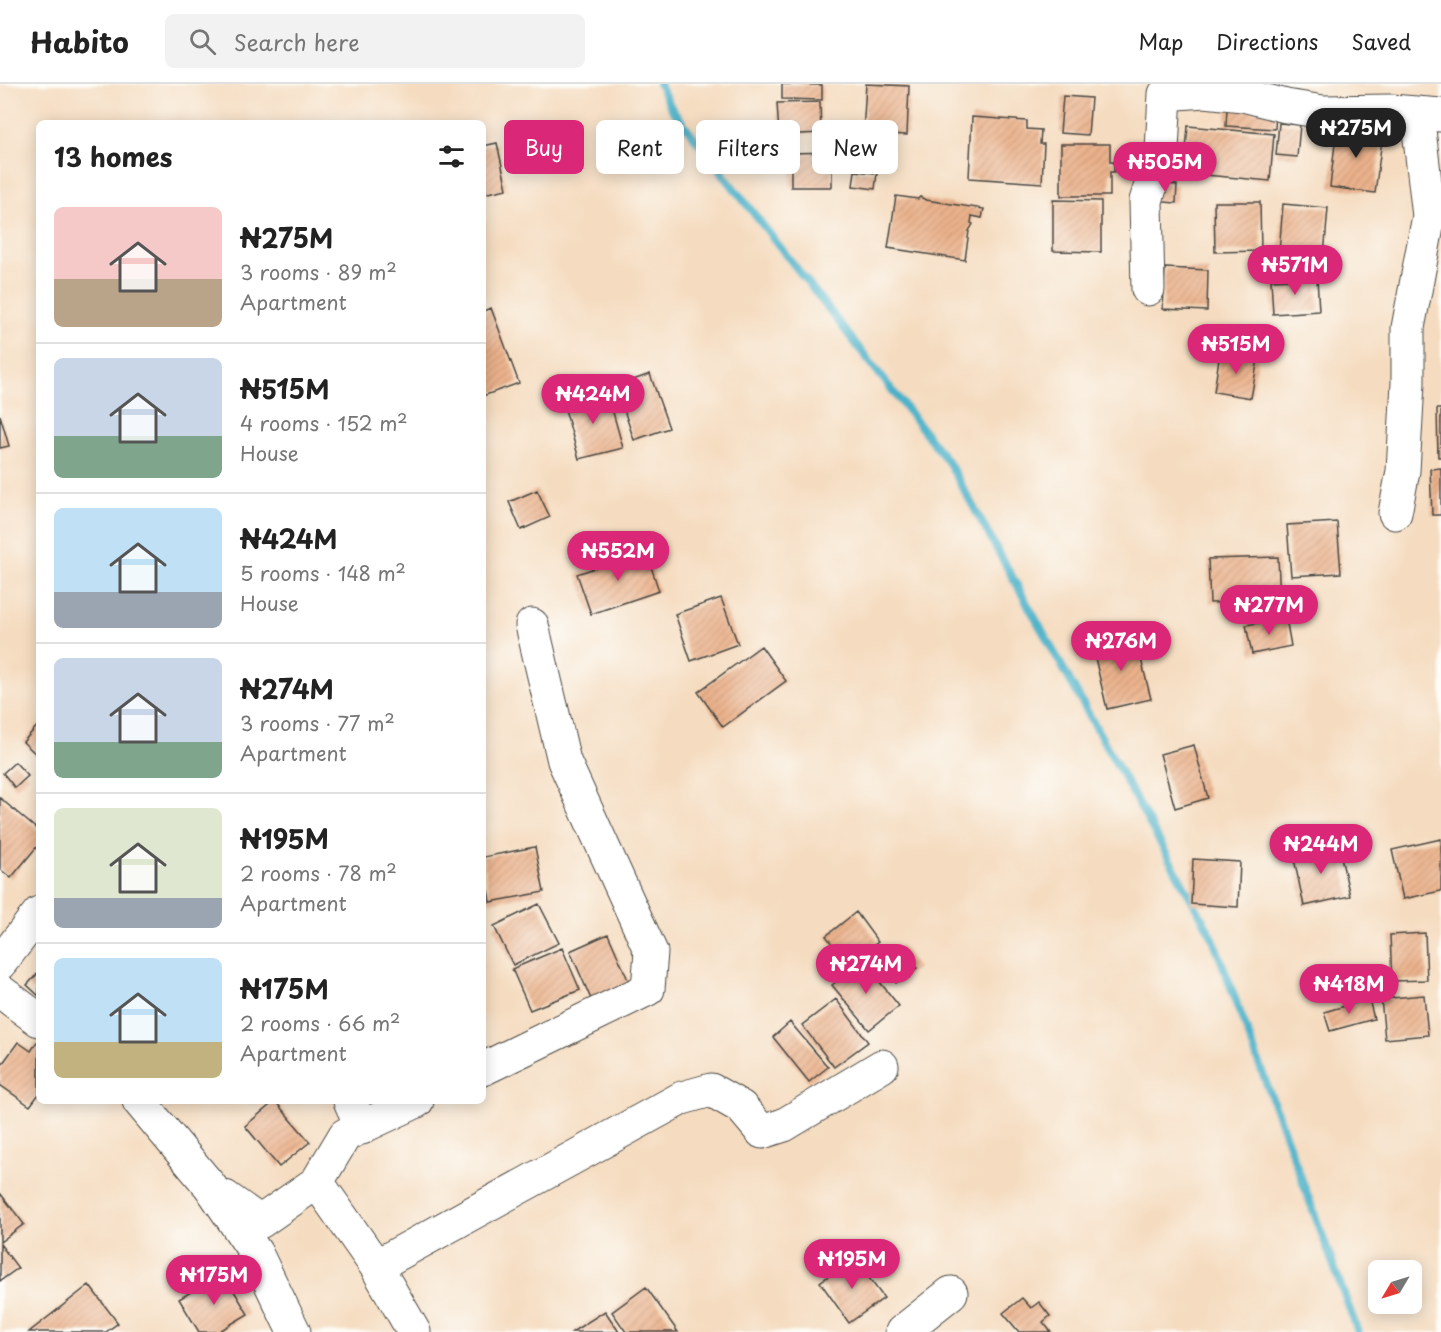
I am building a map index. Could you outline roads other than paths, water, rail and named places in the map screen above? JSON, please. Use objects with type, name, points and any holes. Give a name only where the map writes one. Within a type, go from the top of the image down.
[{"type":"street","points":[[1148,289],[1146,201],[1162,150],[1165,94],[1205,91],[1243,95],[1286,106],[1323,112],[1391,111],[1429,114],[1429,216],[1408,328],[1408,382],[1403,471],[1395,513]]},
{"type":"street","points":[[486,1068],[648,989],[651,952],[564,761],[532,625]]},
{"type":"street","points":[[0,963],[36,918]]},
{"type":"street","points":[[0,991],[36,1018]]},
{"type":"street","points":[[376,1266],[682,1098],[711,1090],[741,1107],[762,1131],[784,1125],[882,1066]]},
{"type":"street","points":[[142,1104],[210,1186],[256,1253],[294,1332]]},
{"type":"street","points":[[210,1186],[260,1222],[317,1182],[356,1114],[403,1104]]},
{"type":"street","points":[[317,1182],[376,1266],[414,1332]]},
{"type":"street","points":[[902,1332],[951,1293]]},
{"type":"waterway","points":[[659,84],[672,109],[949,463],[1212,936],[1358,1332]]}]
